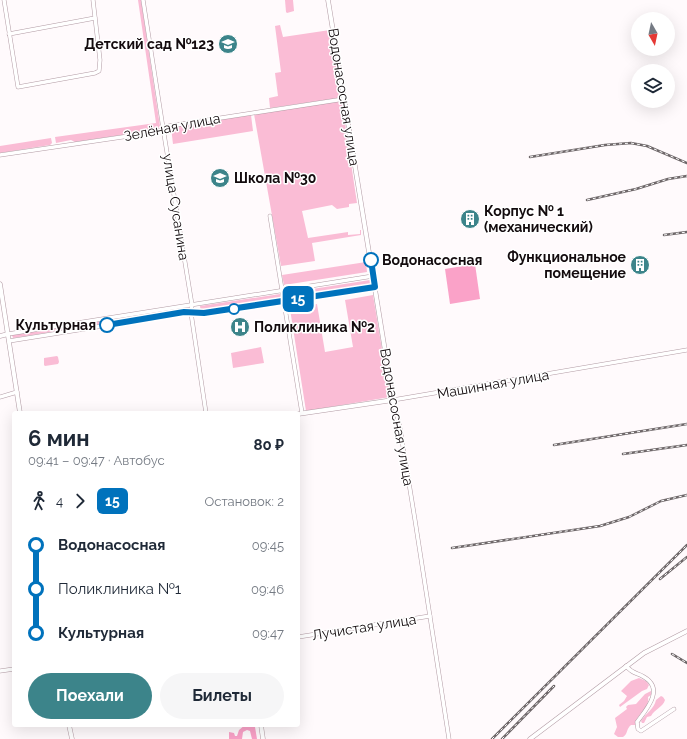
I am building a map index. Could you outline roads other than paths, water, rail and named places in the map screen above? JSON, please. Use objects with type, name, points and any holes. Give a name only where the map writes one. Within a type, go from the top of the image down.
[{"type":"street","points":[[4,0],[18,87],[99,71],[100,68],[93,0]]},
{"type":"street","name":"улица Сусанина","points":[[143,0],[192,305],[191,313],[206,411]]},
{"type":"street","name":"Водонасосная улица","points":[[328,0],[393,400],[400,428],[449,739]]},
{"type":"street","points":[[9,34],[95,18]]},
{"type":"street","name":"Зелёная улица","points":[[0,155],[156,132],[169,126],[251,112],[344,99]]},
{"type":"street","points":[[270,216],[300,411]]},
{"type":"street","points":[[0,336],[373,276]]},
{"type":"street","points":[[0,284],[20,411]]},
{"type":"street","points":[[9,341],[184,312],[204,313],[375,287]]},
{"type":"street","name":"Машинная улица","points":[[300,414],[393,400],[687,350]]},
{"type":"street","points":[[0,397],[17,392]]},
{"type":"street","name":"Лучистая улица","points":[[300,638],[430,616]]},
{"type":"street","points":[[530,739],[644,653],[687,631]]},
{"type":"street","points":[[626,666],[636,675],[643,676],[649,681],[653,688],[654,696],[637,722],[637,726],[641,731],[674,709]]},
{"type":"street","points":[[0,671],[12,669]]},
{"type":"street","points":[[69,727],[72,739]]},
{"type":"street","points":[[261,727],[263,739]]},
{"type":"railway","points":[[530,157],[605,145],[631,143],[647,146],[687,163]]},
{"type":"railway","points":[[587,200],[636,189],[668,179],[687,176]]},
{"type":"railway","points":[[664,235],[687,232]]},
{"type":"railway","points":[[554,445],[687,424]]},
{"type":"railway","points":[[623,454],[687,445]]},
{"type":"railway","points":[[452,548],[600,526],[629,517],[661,501],[687,495]]},
{"type":"railway","points":[[492,739],[687,545]]},
{"type":"railway","points":[[660,579],[687,557]]},
{"type":"railway","points":[[672,654],[687,663]]},
{"type":"railway","points":[[502,739],[554,686]]},
{"type":"place","name":"Детский сад №123","points":[[228,44]]},
{"type":"place","name":"Школа №30","points":[[220,178]]},
{"type":"place","name":"Корпус № 1 (механический)","points":[[470,219]]},
{"type":"place","name":"Водонасосная","points":[[371,260]]},
{"type":"place","name":"Функциональное помещение","points":[[640,265]]},
{"type":"place","name":"Культурная","points":[[107,325]]},
{"type":"place","name":"Поликлиника №2","points":[[240,327]]}]
